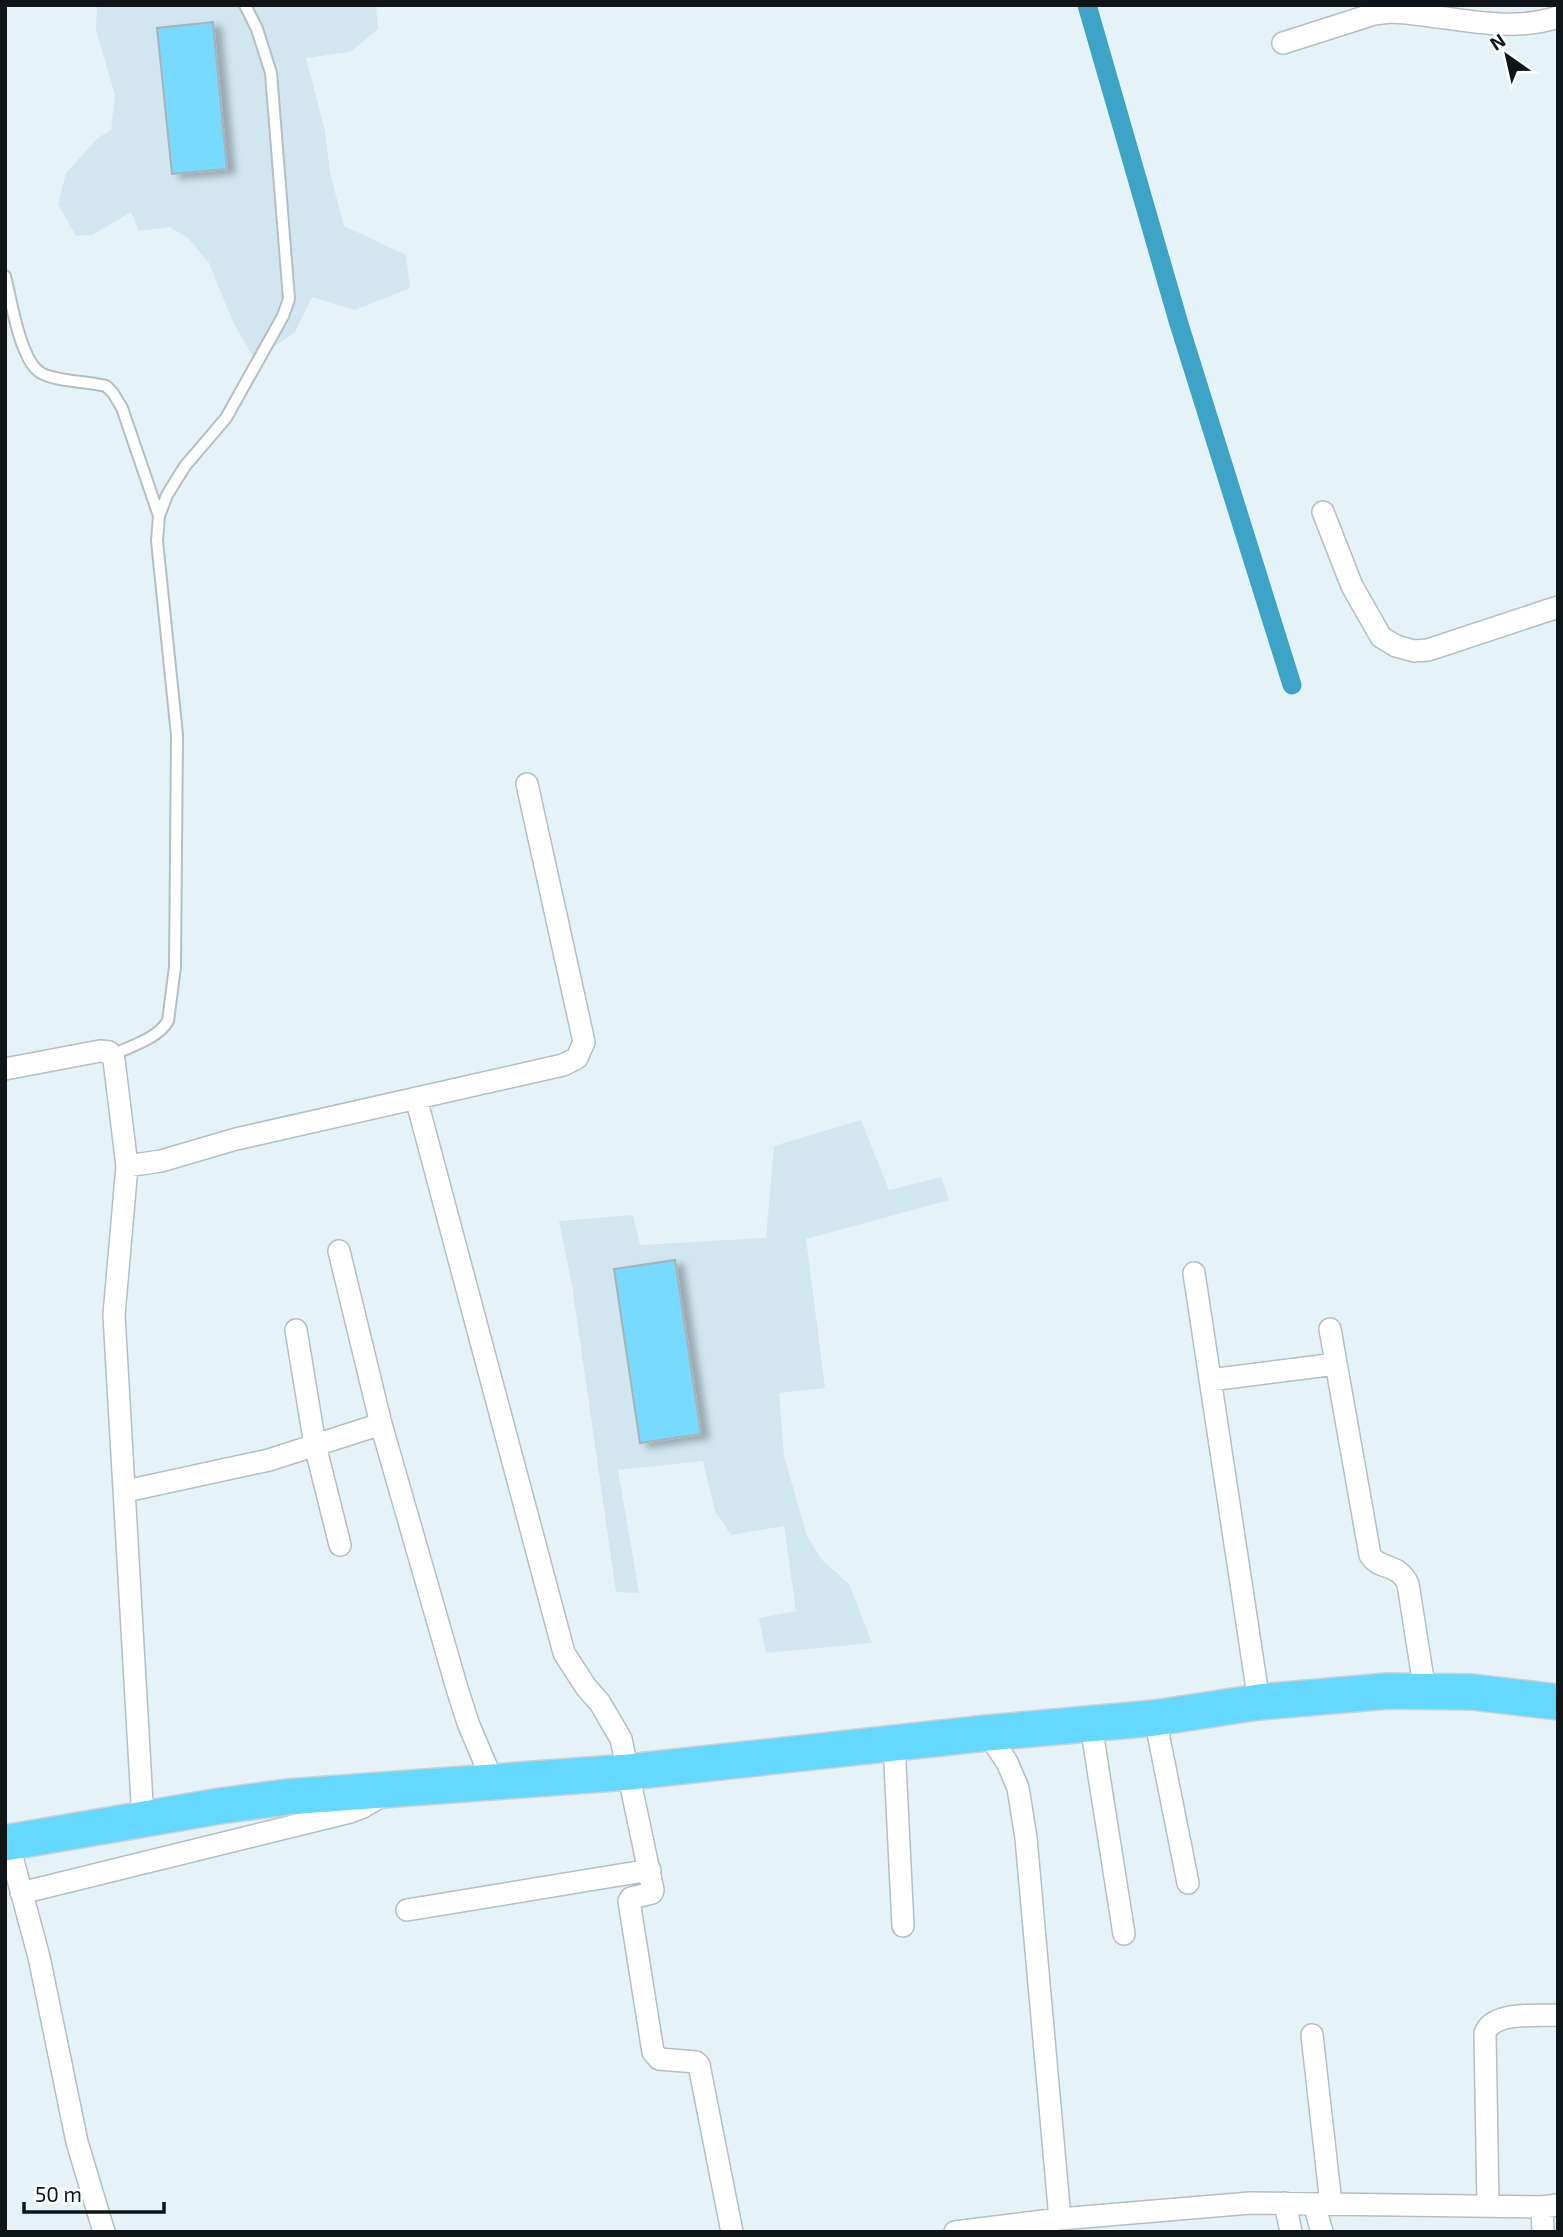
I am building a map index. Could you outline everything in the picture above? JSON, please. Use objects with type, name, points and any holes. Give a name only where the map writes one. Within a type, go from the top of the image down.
[{"type":"highway","points":[[7,1843],[287,1797],[629,1772],[987,1733],[1155,1718],[1259,1702],[1388,1691],[1472,1692],[1558,1702]]},
{"type":"street","points":[[1283,43],[1374,14],[1390,12],[1514,25],[1538,23],[1558,17]]},
{"type":"street","points":[[1322,512],[1352,586],[1381,637],[1396,646],[1414,651],[1428,650],[1558,607]]},
{"type":"street","points":[[127,1166],[162,1161],[236,1139],[563,1065],[577,1058],[584,1042],[527,784]]},
{"type":"street","points":[[5,1069],[100,1051],[112,1055],[127,1166],[114,1315],[143,1820]]},
{"type":"street","points":[[416,1098],[564,1653],[586,1688],[600,1703],[621,1739],[650,1870],[652,1892],[629,1901],[653,2052],[659,2059],[696,2062],[699,2065],[732,2232]]},
{"type":"street","points":[[339,1251],[381,1424],[468,1723],[493,1782]]},
{"type":"street","points":[[1194,1273],[1259,1702]]},
{"type":"street","points":[[1330,1329],[1370,1555],[1377,1563],[1400,1571],[1408,1584],[1425,1692]]},
{"type":"street","points":[[296,1331],[315,1445],[340,1545]]},
{"type":"street","points":[[1210,1380],[1336,1364]]},
{"type":"street","points":[[126,1491],[270,1460],[381,1424]]},
{"type":"street","points":[[1155,1718],[1188,1883]]},
{"type":"street","points":[[1091,1725],[1125,1934]]},
{"type":"street","points":[[987,1733],[1007,1762],[1018,1788],[1026,1838],[1060,2219]]},
{"type":"street","points":[[894,1744],[902,1926]]},
{"type":"street","points":[[21,1893],[350,1812],[371,1803],[392,1788]]},
{"type":"street","points":[[7,1843],[38,1957],[77,2142],[104,2232]]},
{"type":"street","points":[[407,1910],[650,1870]]},
{"type":"street","points":[[1488,2206],[1486,2028],[1493,2021],[1504,2018],[1558,2015]]},
{"type":"street","points":[[1312,2035],[1323,2204],[1322,2232]]},
{"type":"street","points":[[955,2232],[1060,2219],[1250,2203],[1550,2206],[1543,2232]]},
{"type":"street","points":[[1285,2203],[1291,2232]]},
{"type":"lane","points":[[112,1055],[164,1027],[168,1021],[174,967],[177,735],[158,541],[159,516],[167,495],[185,466],[226,418],[283,316],[289,299],[271,73],[257,29],[245,5]]},
{"type":"lane","points":[[5,276],[24,348],[35,368],[40,373],[54,377],[106,386],[114,393],[122,408],[159,516]]},
{"type":"shaded area","points":[[97,5],[376,5],[378,29],[350,52],[306,58],[325,131],[330,173],[344,226],[406,255],[410,288],[355,310],[312,297],[295,332],[255,360],[233,322],[209,263],[189,239],[170,227],[139,231],[131,212],[92,235],[76,236],[58,204],[66,173],[98,138],[111,130],[115,95],[96,30]]},
{"type":"shaded area","points":[[861,1120],[889,1190],[941,1177],[949,1200],[806,1239],[825,1388],[779,1393],[784,1456],[807,1536],[822,1560],[849,1584],[872,1643],[766,1653],[759,1618],[796,1611],[784,1526],[731,1535],[715,1511],[703,1461],[618,1470],[639,1593],[616,1592],[572,1285],[559,1221],[633,1215],[640,1245],[766,1238],[774,1146]]},
{"type":"building","points":[[213,22],[227,169],[172,174],[157,28]]},
{"type":"building","points":[[675,1260],[701,1434],[640,1443],[614,1269]]},
{"type":"waterway","points":[[1087,5],[1179,324],[1292,685]]}]
